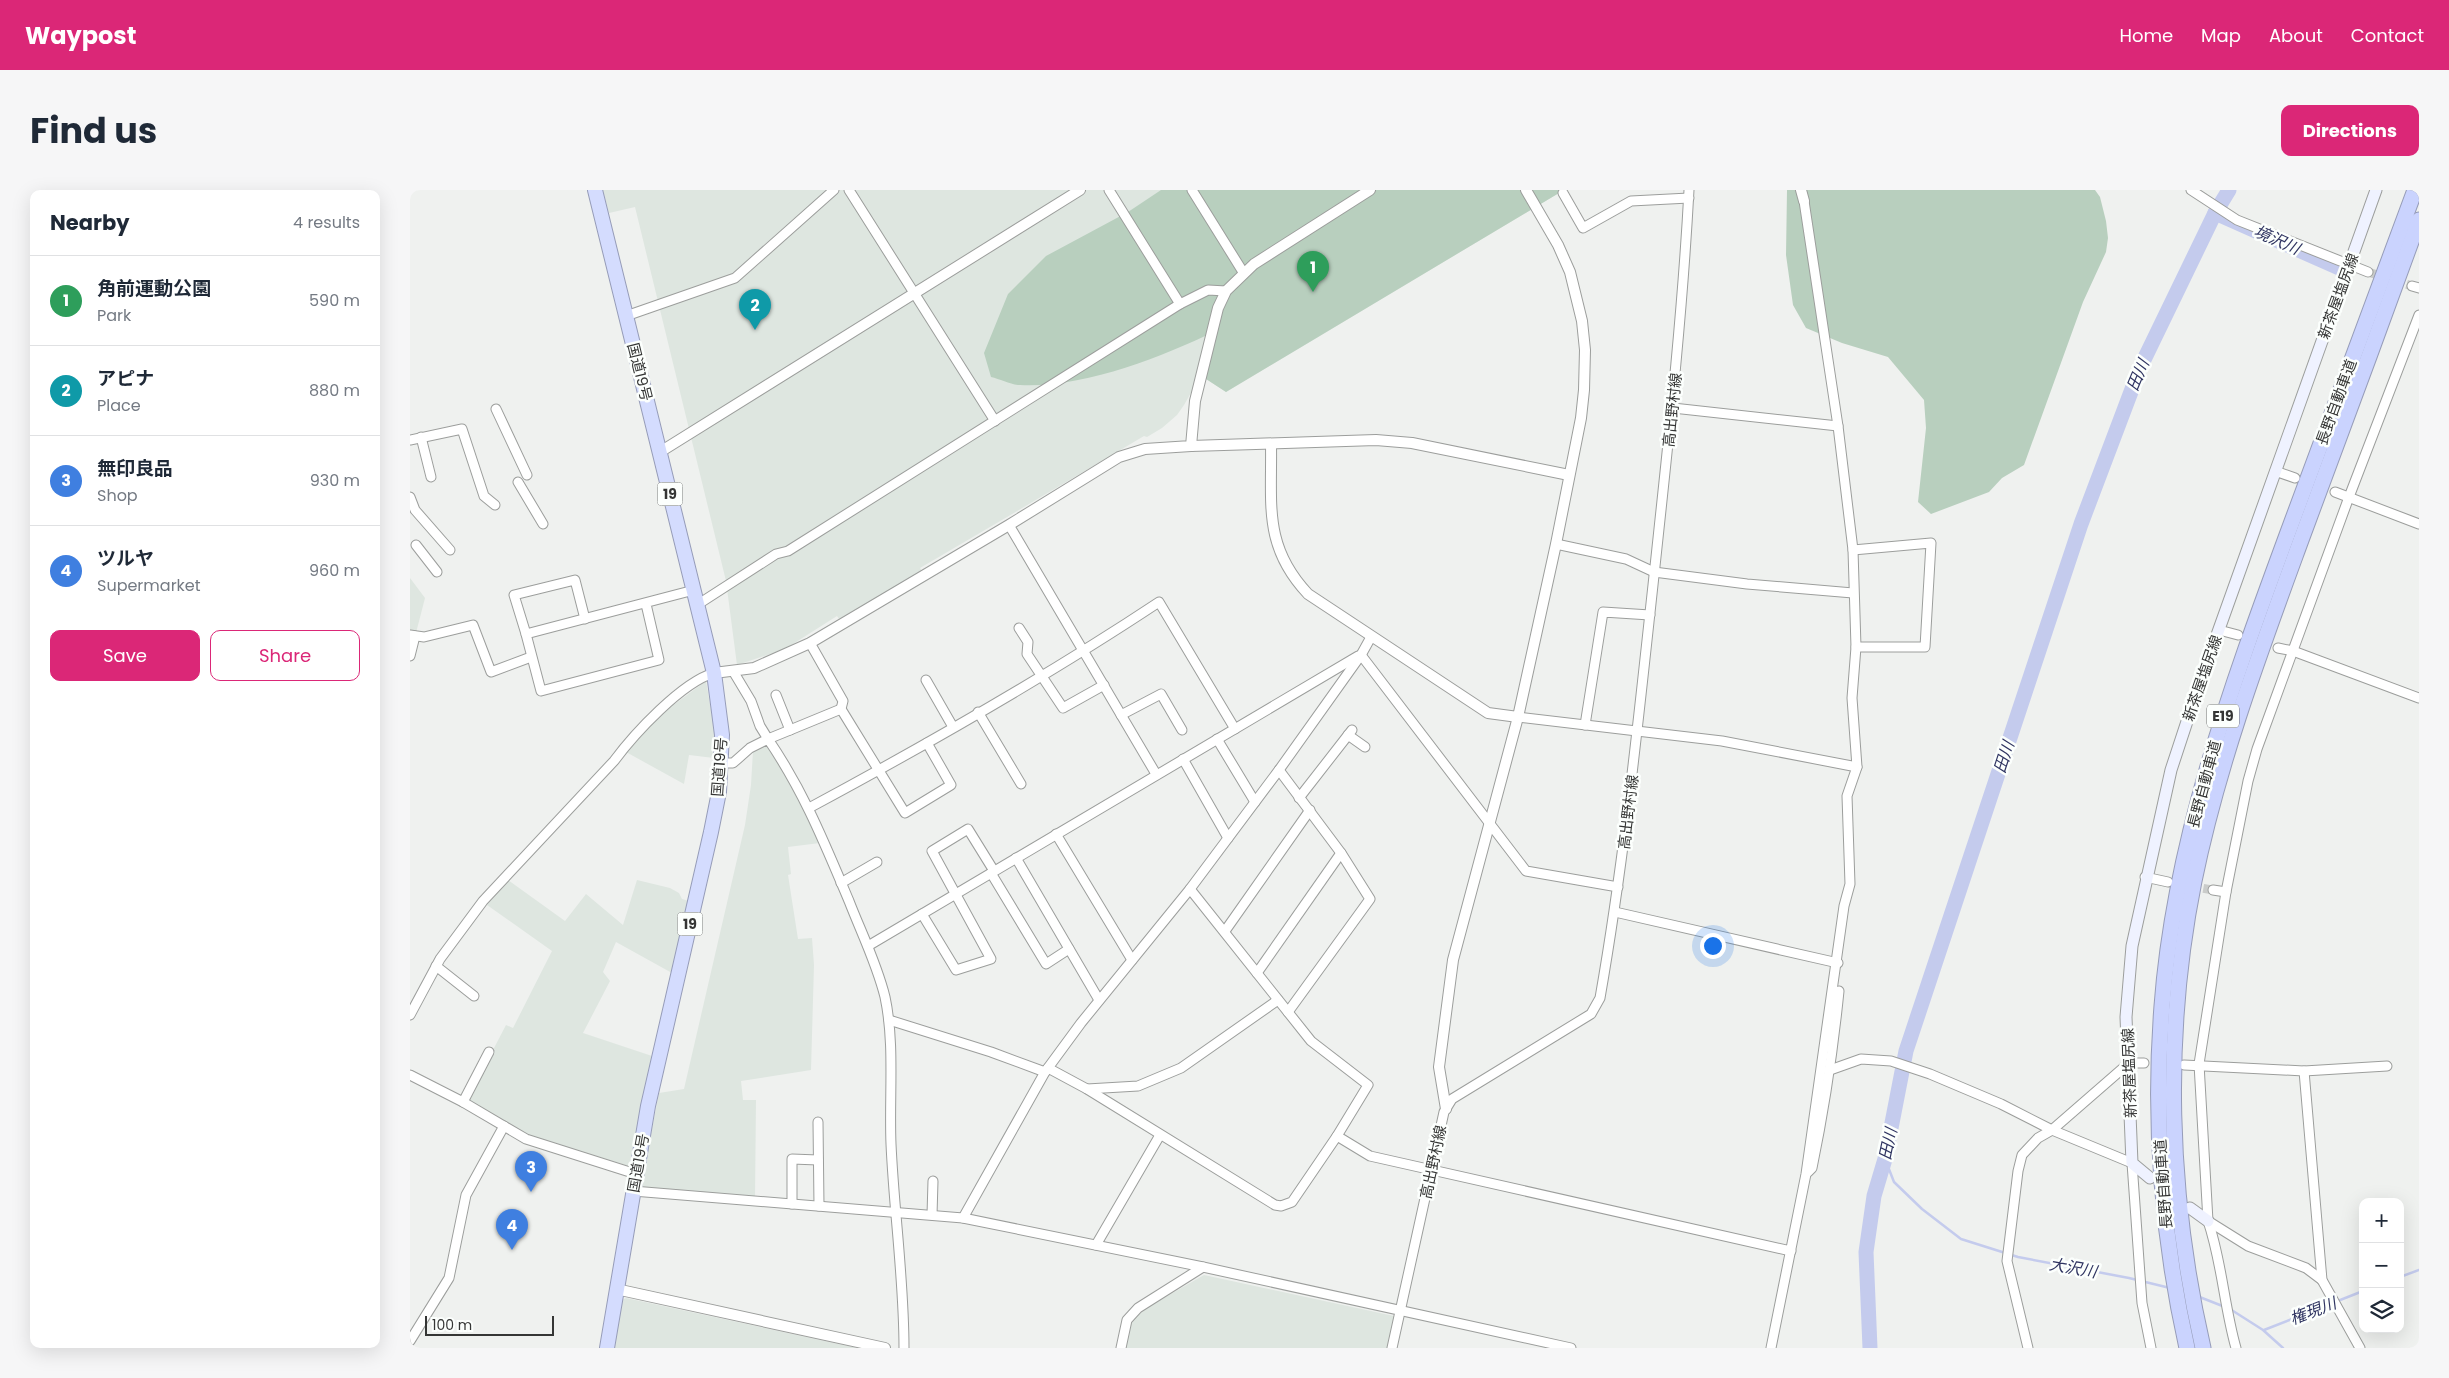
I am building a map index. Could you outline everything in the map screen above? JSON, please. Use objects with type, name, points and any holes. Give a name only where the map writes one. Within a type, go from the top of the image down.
[{"type":"highway","name":"国道19号","points":[[595,190],[714,673],[722,734],[722,763],[712,832],[648,1106],[606,1348]]},
{"type":"highway","name":"長野自動車道","points":[[2187,1348],[2171,1267],[2160,1156],[2159,1056],[2168,953],[2180,877],[2219,728],[2252,630],[2415,190]]},
{"type":"highway","name":"長野自動車道","points":[[2203,1348],[2194,1312],[2188,1273],[2175,1156],[2174,1057],[2182,956],[2194,882],[2234,731],[2266,634],[2419,220]]},
{"type":"main road","name":"新茶屋塩尻線","points":[[2132,1163],[2126,1017],[2132,946],[2170,770],[2376,190]]},
{"type":"main road","points":[[2132,1163],[2150,1178]]},
{"type":"main road","points":[[2190,1208],[2208,1221]]},
{"type":"street","points":[[626,316],[735,278],[834,190]]},
{"type":"street","points":[[849,190],[995,421]]},
{"type":"street","points":[[660,452],[1080,190]]},
{"type":"street","points":[[1109,190],[1180,304]]},
{"type":"street","points":[[1192,190],[1243,272]]},
{"type":"street","points":[[1191,446],[1196,401],[1218,308],[1226,290],[1243,272],[1370,190]]},
{"type":"street","points":[[1446,1109],[1438,1067],[1453,960],[1518,716],[1556,544],[1581,418],[1584,390],[1585,350],[1582,321],[1570,272],[1558,245],[1526,190]]},
{"type":"street","points":[[1771,1348],[1806,1174],[1838,963],[1844,906],[1850,884],[1847,796],[1857,767],[1852,698],[1856,647],[1853,550],[1838,426],[1801,190]]},
{"type":"street","points":[[2191,190],[2236,220],[2368,272]]},
{"type":"street","points":[[1563,193],[1583,228],[1631,201],[1689,194]]},
{"type":"street","name":"高出野村線","points":[[1392,1348],[1446,1109],[1452,1099],[1591,1014],[1600,998],[1615,912],[1673,408],[1689,194]]},
{"type":"street","points":[[697,605],[776,554],[796,546],[1180,304],[1208,290],[1226,290]]},
{"type":"street","points":[[2236,1348],[2227,1316],[2215,1240],[2208,1221],[2199,1064],[2226,892],[2257,749],[2349,497],[2419,315]]},
{"type":"street","points":[[1673,408],[1838,426]]},
{"type":"street","points":[[502,414],[527,475]]},
{"type":"street","points":[[410,440],[462,429],[484,496],[494,505]]},
{"type":"street","points":[[421,438],[431,477]]},
{"type":"street","points":[[410,1015],[436,966],[483,901],[614,761],[632,736],[664,706],[704,675],[754,668],[810,643],[1009,525],[1118,457],[1145,450],[1191,446],[1376,440],[1412,443],[1568,476]]},
{"type":"street","points":[[1271,444],[1272,528],[1290,576],[1308,594],[1370,637],[1488,713],[1722,741],[1857,767]]},
{"type":"street","points":[[2275,471],[2295,478]]},
{"type":"street","points":[[518,482],[543,524]]},
{"type":"street","points":[[2335,492],[2419,524]]},
{"type":"street","points":[[410,497],[413,511],[450,550]]},
{"type":"street","points":[[1009,525],[1156,774]]},
{"type":"street","points":[[1853,550],[1931,543],[1925,647],[1856,647]]},
{"type":"street","points":[[1556,544],[1626,559],[1654,572],[1748,584],[1854,593]]},
{"type":"street","points":[[416,545],[437,572]]},
{"type":"street","points":[[584,619],[575,580],[514,595],[541,691],[659,660],[646,604]]},
{"type":"street","points":[[526,634],[694,590]]},
{"type":"street","points":[[810,808],[879,771],[1084,652],[1159,602],[1234,729]]},
{"type":"street","points":[[1585,725],[1603,612],[1650,615]]},
{"type":"street","points":[[410,656],[413,636],[439,634],[474,626],[491,672],[531,657]]},
{"type":"street","points":[[1019,628],[1028,642],[1026,654],[1063,708],[1104,685]]},
{"type":"street","points":[[2219,630],[2238,634]]},
{"type":"street","points":[[963,1218],[1046,1070],[1099,1000],[1190,889],[1279,770],[1361,655],[1370,637]]},
{"type":"street","points":[[810,643],[843,701],[841,709],[905,813],[951,785],[927,743]]},
{"type":"street","points":[[2278,648],[2293,651],[2419,698]]},
{"type":"street","points":[[868,946],[1156,774],[1361,655]]},
{"type":"street","points":[[1361,655],[1526,871],[1618,887]]},
{"type":"street","points":[[733,671],[751,701],[760,726],[789,770],[810,808],[868,946],[884,995],[889,1020],[891,1143],[895,1212],[903,1283],[904,1348]]},
{"type":"street","points":[[926,680],[953,727]]},
{"type":"street","points":[[1121,715],[1161,694],[1182,730]]},
{"type":"street","points":[[776,695],[790,730]]},
{"type":"street","points":[[722,763],[733,763],[750,748],[768,739],[841,709]]},
{"type":"street","points":[[978,712],[1021,784]]},
{"type":"street","points":[[1300,798],[1350,733],[1365,747]]},
{"type":"street","points":[[1217,739],[1255,802]]},
{"type":"street","points":[[1183,759],[1228,838]]},
{"type":"street","points":[[1279,770],[1341,853],[1370,898],[1288,1012]]},
{"type":"street","points":[[1225,931],[1310,810]]},
{"type":"street","points":[[922,914],[956,970],[991,959],[932,851],[968,829],[1046,964],[1069,949]]},
{"type":"street","points":[[1056,834],[1132,960]]},
{"type":"street","points":[[1257,973],[1341,853]]},
{"type":"street","points":[[1016,858],[1099,1000]]},
{"type":"street","points":[[841,883],[877,862]]},
{"type":"street","points":[[2146,877],[2168,882]]},
{"type":"street","points":[[889,1020],[1046,1070],[1087,1090],[1275,1205],[1281,1206],[1292,1202],[1337,1136],[1368,1084],[1311,1041],[1190,889]]},
{"type":"street","points":[[2213,890],[2226,892]]},
{"type":"street","points":[[1615,912],[1838,963]]},
{"type":"street","points":[[1806,1174],[1812,1168],[1830,1070],[1840,981],[1838,963]]},
{"type":"street","points":[[436,966],[474,996]]},
{"type":"street","points":[[1087,1090],[1138,1086],[1181,1068],[1278,1000]]},
{"type":"street","points":[[463,1102],[489,1052]]},
{"type":"street","points":[[1830,1070],[1861,1059],[1891,1061],[1930,1074],[2052,1130],[2132,1163],[2142,1303],[2151,1348]]},
{"type":"street","points":[[2028,1348],[2007,1261],[2018,1171],[2022,1155],[2038,1138],[2052,1130],[2129,1063],[2144,1063]]},
{"type":"street","points":[[2184,1065],[2199,1064],[2304,1071],[2387,1066]]},
{"type":"street","points":[[2304,1071],[2322,1280],[2333,1303],[2360,1348]]},
{"type":"street","points":[[410,1075],[463,1102],[526,1139],[636,1174]]},
{"type":"street","points":[[818,1122],[819,1206]]},
{"type":"street","points":[[410,1341],[449,1278],[466,1195],[504,1126]]},
{"type":"street","points":[[1096,1245],[1160,1135]]},
{"type":"street","points":[[1337,1136],[1370,1156],[1791,1251]]},
{"type":"street","points":[[792,1204],[792,1160],[818,1160]]},
{"type":"street","points":[[932,1216],[933,1181]]},
{"type":"street","points":[[633,1191],[963,1218],[1202,1267],[1400,1312],[1571,1348]]},
{"type":"street","points":[[2208,1221],[2248,1246],[2306,1268],[2322,1280]]},
{"type":"street","points":[[1121,1348],[1127,1320],[1138,1308],[1202,1267]]},
{"type":"street","points":[[616,1289],[885,1348]]},
{"type":"shaded area","points":[[603,190],[1564,190],[1226,392],[1197,373],[1192,391],[1184,405],[1177,415],[1162,428],[1147,437],[1144,436],[920,568],[922,571],[839,619],[837,616],[785,649],[737,665],[726,581],[635,207],[609,213]]},
{"type":"shaded area","points":[[410,578],[425,598],[410,656]]},
{"type":"shaded area","points":[[706,681],[715,733],[714,758],[689,755],[684,784],[626,752],[642,733],[668,709]]},
{"type":"shaded area","points":[[768,745],[800,797],[820,843],[788,847],[791,874],[788,875],[798,939],[812,938],[814,965],[811,1070],[741,1081],[743,1100],[756,1100],[755,1198],[643,1187],[641,1184],[659,1093],[684,1089],[745,825],[751,785],[753,751]]},
{"type":"shaded area","points":[[508,880],[565,921],[586,894],[623,925],[637,880],[670,888],[679,893],[682,899],[689,901],[672,973],[616,942],[603,972],[610,981],[583,1033],[652,1056],[629,1166],[523,1134],[467,1100],[506,1025],[513,1028],[552,951],[487,905]]},
{"type":"shaded area","points":[[1204,1275],[1394,1316],[1387,1348],[1125,1348],[1130,1324],[1141,1311]]},
{"type":"shaded area","points":[[626,1298],[857,1348],[614,1348],[622,1300]]},
{"type":"green space","points":[[1161,190],[1564,190],[1226,392],[1206,379],[1216,331],[1146,361],[1070,382],[1020,385],[991,377],[984,353],[1008,294],[1046,256],[1128,212]]},
{"type":"green space","points":[[1787,190],[2095,190],[2100,197],[2108,238],[2106,252],[2083,302],[2024,465],[2002,478],[1989,492],[1931,514],[1918,502],[1926,428],[1924,400],[1888,357],[1842,343],[1806,328],[1793,305],[1786,255]]},
{"type":"waterway","name":"田川","points":[[1870,1348],[1866,1252],[1874,1196],[1885,1159],[1906,1051],[2081,524],[2140,368],[2215,213],[2229,190]]},
{"type":"waterway","name":"境沢川","points":[[2215,213],[2339,268]]},
{"type":"waterway","name":"大沢川","points":[[1885,1159],[1894,1182],[1922,1209],[1961,1239],[2018,1257],[2129,1278],[2170,1288]]},
{"type":"waterway","name":"権現川","points":[[2404,1276],[2419,1270]]},
{"type":"waterway","name":"権現川","points":[[2264,1330],[2359,1293]]},
{"type":"waterway","name":"大沢川","points":[[2197,1296],[2225,1307]]},
{"type":"waterway","name":"大沢川","points":[[2230,1309],[2263,1330],[2283,1348]]},
{"type":"tunnel","points":[[2368,272],[2412,286]]},
{"type":"tunnel","points":[[2190,886],[2213,890]]},
{"type":"place","name":"角前運動公園","points":[[1313,292]]},
{"type":"place","name":"アピナ","points":[[755,330]]},
{"type":"place","name":"無印良品","points":[[531,1192]]},
{"type":"place","name":"ツルヤ","points":[[512,1250]]}]
